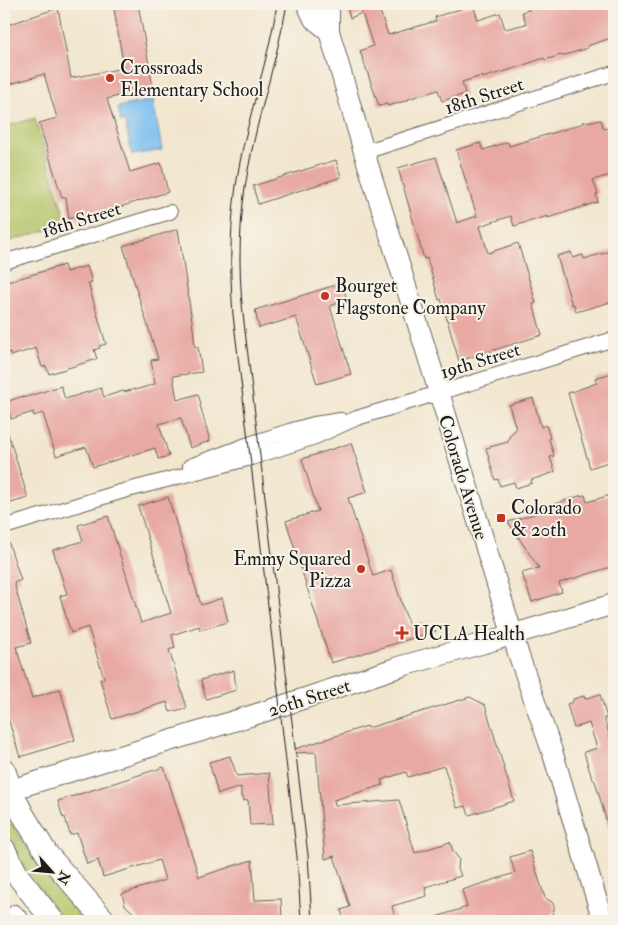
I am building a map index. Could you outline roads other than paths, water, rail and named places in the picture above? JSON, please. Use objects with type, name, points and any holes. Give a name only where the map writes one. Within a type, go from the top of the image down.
[{"type":"main road","name":"Colorado Avenue","points":[[307,4],[314,19],[329,31]]},
{"type":"main road","name":"Colorado Avenue","points":[[328,4],[329,31],[364,152],[513,634],[553,754],[603,921]]},
{"type":"main road","name":"20th Street","points":[[6,784],[263,712],[402,666],[614,604]]},
{"type":"main road","points":[[6,784],[46,854],[105,921]]},
{"type":"main road","points":[[4,849],[18,876],[53,921]]},
{"type":"street","name":"18th Street","points":[[364,152],[614,73]]},
{"type":"street","name":"18th Street","points":[[4,262],[170,212]]},
{"type":"street","name":"19th Street","points":[[4,526],[120,492],[282,433],[314,424],[356,418],[614,339]]},
{"type":"water","points":[[153,100],[162,150],[132,155],[125,121],[121,122],[118,107]]},
{"type":"tram line","points":[[277,4],[269,45],[239,167],[232,223],[231,278],[233,315],[297,857],[301,921]]},
{"type":"tram line","points":[[287,4],[248,170],[241,224],[240,278],[308,855],[312,921]]},
{"type":"place","name":"Crossroads Elementary School","points":[[110,78]]},
{"type":"place","name":"Bourget Flagstone Company","points":[[325,296]]},
{"type":"place","name":"Colorado & 20th","points":[[501,518]]},
{"type":"place","name":"Emmy Squared Pizza","points":[[361,569]]},
{"type":"place","name":"UCLA Health","points":[[402,633]]}]
